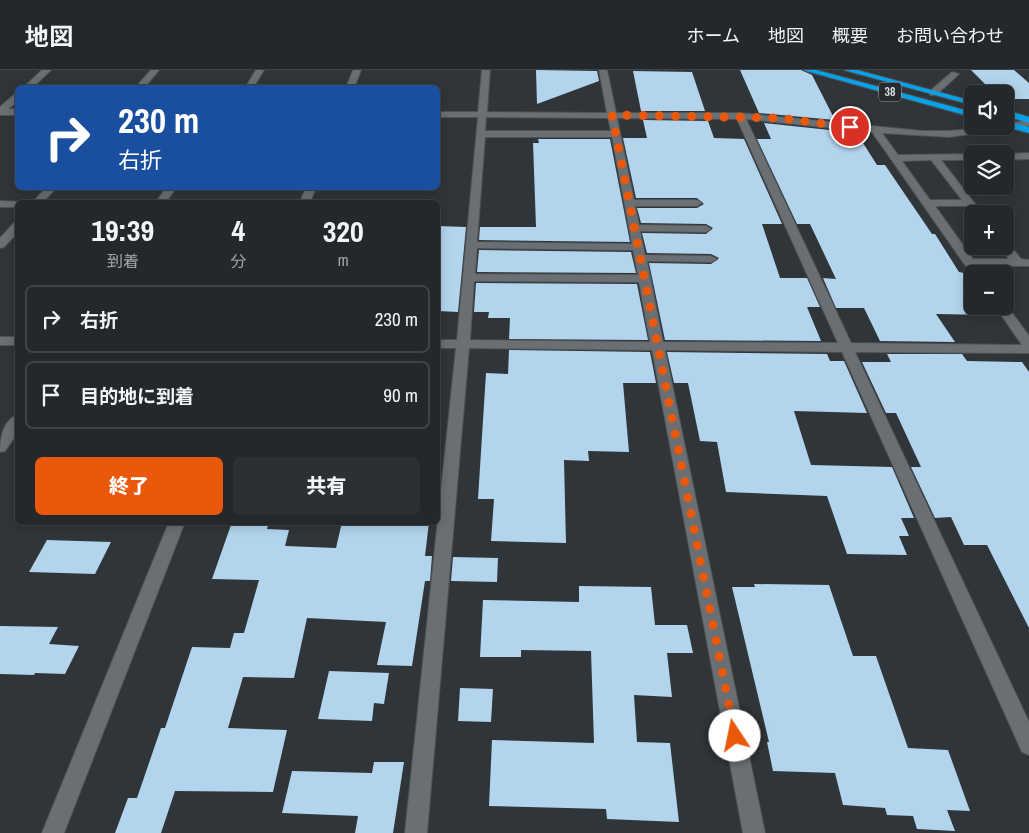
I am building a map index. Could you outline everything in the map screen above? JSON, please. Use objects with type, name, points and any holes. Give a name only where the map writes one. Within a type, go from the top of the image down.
[{"type":"highway","name":"38","points":[[807,70],[964,113]]},
{"type":"highway","name":"38","points":[[848,70],[964,102]]},
{"type":"highway","points":[[1014,116],[1029,121]]},
{"type":"highway","points":[[1014,126],[1029,130]]},
{"type":"street","points":[[30,85],[47,70]]},
{"type":"street","points":[[142,85],[155,70]]},
{"type":"street","points":[[251,85],[260,70]]},
{"type":"street","points":[[351,85],[357,70]]},
{"type":"street","points":[[416,833],[463,345],[486,70]]},
{"type":"street","points":[[603,70],[754,833]]},
{"type":"street","points":[[933,93],[955,74]]},
{"type":"street","points":[[0,112],[15,99]]},
{"type":"street","points":[[0,112],[15,112]]},
{"type":"street","points":[[440,114],[740,116],[779,118],[876,130],[952,134],[964,132]]},
{"type":"street","points":[[740,116],[1029,745]]},
{"type":"street","points":[[1014,124],[1029,121]]},
{"type":"street","points":[[876,130],[972,265]]},
{"type":"street","points":[[481,134],[616,134]]},
{"type":"street","points":[[1014,157],[1029,156]]},
{"type":"street","points":[[933,157],[970,203]]},
{"type":"street","points":[[896,158],[964,157]]},
{"type":"street","points":[[40,200],[49,190]]},
{"type":"street","points":[[630,203],[697,203]]},
{"type":"street","points":[[928,203],[970,203]]},
{"type":"street","points":[[0,204],[15,204]]},
{"type":"street","points":[[0,245],[15,228]]},
{"type":"street","points":[[635,228],[706,229]]},
{"type":"street","points":[[471,245],[640,252],[711,259]]},
{"type":"street","points":[[970,262],[1023,262]]},
{"type":"street","points":[[469,278],[645,279]]},
{"type":"street","points":[[1007,315],[1029,345]]},
{"type":"street","points":[[0,341],[15,341]]},
{"type":"street","points":[[440,344],[1029,349]]},
{"type":"street","points":[[0,447],[15,424]]},
{"type":"street","points":[[53,833],[176,525]]},
{"type":"building","points":[[536,70],[597,71],[599,81],[537,104]]},
{"type":"building","points":[[740,70],[801,70],[812,75],[835,120],[759,113]]},
{"type":"building","points":[[971,70],[1014,70],[1029,83],[1029,99],[1014,99],[1014,85],[986,85]]},
{"type":"building","points":[[633,71],[692,72],[705,111],[641,111]]},
{"type":"building","points":[[643,120],[708,121],[714,138],[744,139],[782,224],[762,224],[780,278],[807,278],[820,307],[807,307],[821,341],[665,340],[649,263],[711,264],[719,258],[711,254],[647,253],[642,233],[706,234],[713,228],[706,224],[641,223],[637,208],[697,208],[704,204],[697,198],[636,198],[623,138],[647,138]]},
{"type":"building","points":[[764,123],[839,131],[845,142],[863,143],[877,165],[885,165],[932,234],[935,234],[959,272],[964,273],[964,314],[936,314],[955,342],[880,341],[864,308],[836,308],[823,278],[836,279],[810,224],[797,224],[757,139],[771,139]]},
{"type":"building","points":[[538,139],[610,139],[630,242],[479,240],[480,227],[536,227],[533,143],[539,143]]},
{"type":"building","points":[[440,226],[466,227],[458,312],[440,311]]},
{"type":"building","points":[[479,250],[631,252],[636,273],[477,272]]},
{"type":"building","points":[[476,283],[637,284],[648,340],[509,339],[510,318],[488,318],[489,312],[474,312]]},
{"type":"building","points":[[509,350],[650,352],[656,383],[623,383],[629,452],[588,451],[589,461],[564,460],[566,543],[491,541],[494,499],[478,499],[486,373],[508,374]]},
{"type":"building","points":[[667,352],[827,354],[830,361],[844,361],[867,413],[794,411],[811,465],[892,467],[914,518],[901,518],[909,536],[899,536],[907,555],[847,554],[827,496],[726,492],[717,442],[700,441],[688,383],[674,383]]},
{"type":"building","points":[[887,354],[962,354],[967,361],[1022,362],[1029,372],[1029,628],[987,545],[964,545],[951,517],[935,518],[911,467],[921,467],[896,413],[886,413],[862,362],[891,362]]},
{"type":"building","points":[[231,525],[268,525],[267,529],[289,530],[285,546],[336,548],[341,525],[429,525],[425,556],[432,556],[430,581],[425,581],[412,666],[377,665],[386,622],[307,618],[294,678],[243,677],[228,728],[287,730],[273,792],[175,791],[161,833],[115,833],[128,798],[137,798],[161,728],[165,728],[192,647],[230,648],[234,633],[244,633],[259,580],[212,579]]},
{"type":"building","points":[[47,540],[111,542],[95,574],[29,572]]},
{"type":"building","points":[[453,557],[498,558],[497,582],[451,581]]},
{"type":"building","points":[[754,584],[829,585],[853,656],[876,656],[908,748],[948,750],[970,811],[947,810],[955,831],[917,829],[913,816],[887,815],[885,808],[843,805],[835,773],[773,771],[767,742],[769,742],[732,587],[755,587]]},
{"type":"building","points":[[579,586],[651,587],[655,625],[687,625],[693,653],[667,653],[672,697],[634,695],[637,742],[670,743],[679,822],[607,819],[606,809],[489,806],[492,740],[594,743],[591,651],[521,650],[521,657],[480,657],[483,600],[579,602]]},
{"type":"building","points":[[0,626],[58,627],[49,644],[79,646],[65,674],[0,674]]},
{"type":"building","points":[[329,671],[389,673],[384,704],[374,703],[372,721],[318,719]]},
{"type":"building","points":[[460,688],[493,689],[491,722],[458,721]]},
{"type":"building","points":[[374,762],[404,762],[393,833],[355,833],[358,816],[282,813],[292,771],[372,773]]},
{"type":"route","points":[[735,736],[612,115],[740,116],[779,118],[850,127]]}]
